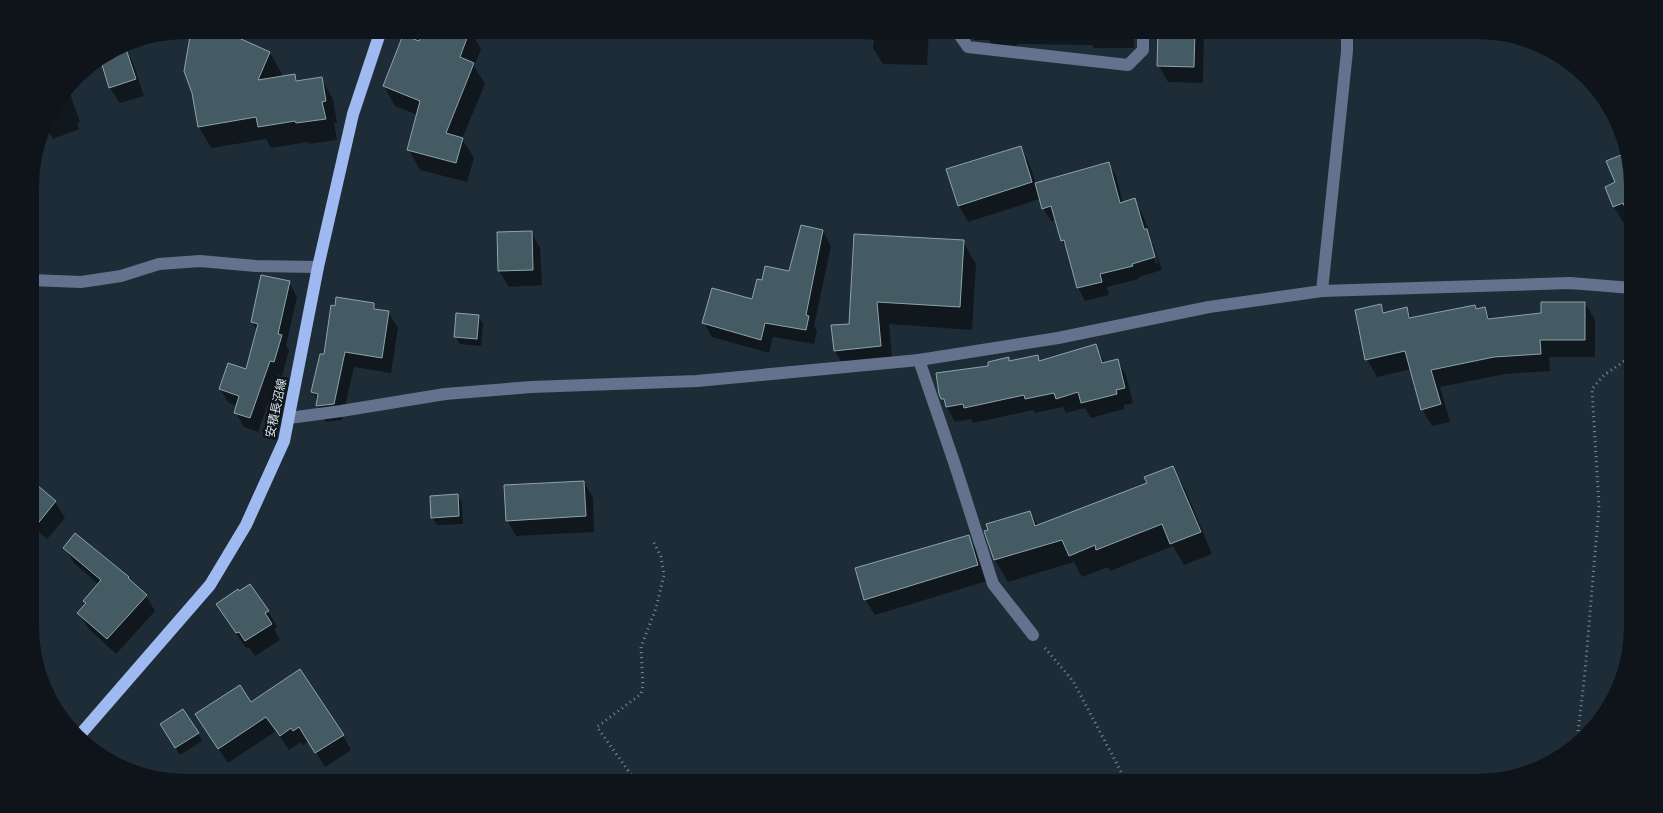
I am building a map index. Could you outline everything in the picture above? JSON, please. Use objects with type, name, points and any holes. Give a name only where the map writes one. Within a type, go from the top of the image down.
[{"type":"main road","name":"安積長沼線","points":[[83,732],[210,586],[246,525],[284,442],[318,267],[352,114],[378,39]]},
{"type":"street","points":[[962,39],[968,47],[1128,65],[1143,50],[1143,39]]},
{"type":"street","points":[[1322,291],[1347,39]]},
{"type":"street","points":[[39,280],[81,282],[120,276],[159,264],[200,261],[256,266],[318,267]]},
{"type":"street","points":[[289,418],[454,393],[531,387],[697,381],[918,360],[1058,338],[1209,306],[1322,291],[1570,283],[1624,287]]},
{"type":"street","points":[[918,360],[953,457],[993,584],[1033,635]]},
{"type":"path","points":[[1578,734],[1599,506],[1592,389],[1604,375],[1624,361]]},
{"type":"path","points":[[631,774],[597,726],[641,694],[643,686],[641,648],[656,608],[664,575],[661,557],[653,541]]},
{"type":"path","points":[[1033,635],[1073,681],[1122,774]]},
{"type":"building","points":[[190,39],[241,39],[270,52],[258,80],[295,74],[296,81],[322,77],[326,101],[322,102],[326,119],[296,123],[295,121],[258,127],[256,117],[198,127],[192,93],[184,71]]},
{"type":"building","points":[[401,39],[419,41],[420,39],[467,39],[460,57],[474,63],[446,133],[463,138],[456,163],[407,150],[420,101],[383,86]]},
{"type":"building","points":[[1158,39],[1195,39],[1194,67],[1157,66]]},
{"type":"building","points":[[127,52],[136,79],[109,88],[102,65],[112,58]]},
{"type":"building","points":[[1021,146],[1032,182],[958,206],[946,169]]},
{"type":"building","points":[[1621,155],[1623,167],[1624,205],[1623,203],[1613,207],[1605,187],[1615,182],[1606,161]]},
{"type":"building","points":[[1109,162],[1120,203],[1135,198],[1155,257],[1132,264],[1133,266],[1100,274],[1102,282],[1077,288],[1064,240],[1061,241],[1051,206],[1042,209],[1035,183]]},
{"type":"building","points":[[801,225],[823,230],[806,315],[809,316],[806,330],[765,323],[761,340],[702,323],[712,288],[752,299],[757,279],[762,280],[765,266],[789,271]]},
{"type":"building","points":[[532,231],[533,270],[498,271],[497,232]]},
{"type":"building","points":[[854,234],[964,240],[960,307],[877,302],[881,346],[834,351],[831,325],[849,324]]},
{"type":"building","points":[[261,275],[290,281],[278,334],[282,335],[274,362],[270,361],[250,418],[234,413],[239,396],[219,389],[228,363],[246,369],[258,324],[251,322]]},
{"type":"building","points":[[336,297],[374,303],[374,309],[389,311],[382,358],[345,352],[334,404],[316,406],[318,394],[311,392],[320,354],[324,354],[331,305],[335,306]]},
{"type":"building","points":[[1541,302],[1585,302],[1585,340],[1540,340],[1541,354],[1494,357],[1431,370],[1441,404],[1421,410],[1405,351],[1365,360],[1355,310],[1381,304],[1383,313],[1407,307],[1409,318],[1475,305],[1476,309],[1485,307],[1488,319],[1541,313]]},
{"type":"building","points":[[456,313],[479,315],[477,339],[454,337]]},
{"type":"building","points":[[1096,344],[1102,363],[1118,359],[1125,388],[1116,390],[1117,394],[1081,403],[1078,392],[1056,399],[1054,393],[1025,399],[1024,395],[964,408],[963,404],[946,407],[944,399],[941,399],[939,394],[936,373],[988,366],[988,362],[1009,357],[1009,361],[1038,355],[1039,361]]},
{"type":"building","points":[[1173,466],[1201,532],[1170,544],[1162,524],[1096,550],[1095,545],[1069,556],[1062,540],[994,560],[984,531],[988,530],[986,524],[1030,511],[1035,526],[1147,483],[1144,477]]},
{"type":"building","points":[[584,481],[586,516],[506,521],[504,485]]},
{"type":"building","points":[[39,487],[56,501],[39,522]]},
{"type":"building","points":[[458,494],[459,516],[431,518],[430,496]]},
{"type":"building","points":[[75,533],[129,577],[147,595],[107,639],[77,613],[86,603],[83,601],[101,580],[63,548]]},
{"type":"building","points":[[969,535],[978,565],[864,600],[855,568]]},
{"type":"building","points":[[250,584],[269,611],[265,613],[272,624],[245,641],[239,632],[236,633],[216,604],[238,589],[239,591]]},
{"type":"building","points":[[300,669],[344,735],[315,753],[299,727],[293,731],[291,728],[280,736],[266,717],[218,749],[195,714],[240,685],[251,702]]},
{"type":"building","points":[[183,709],[199,733],[175,748],[160,724]]}]
